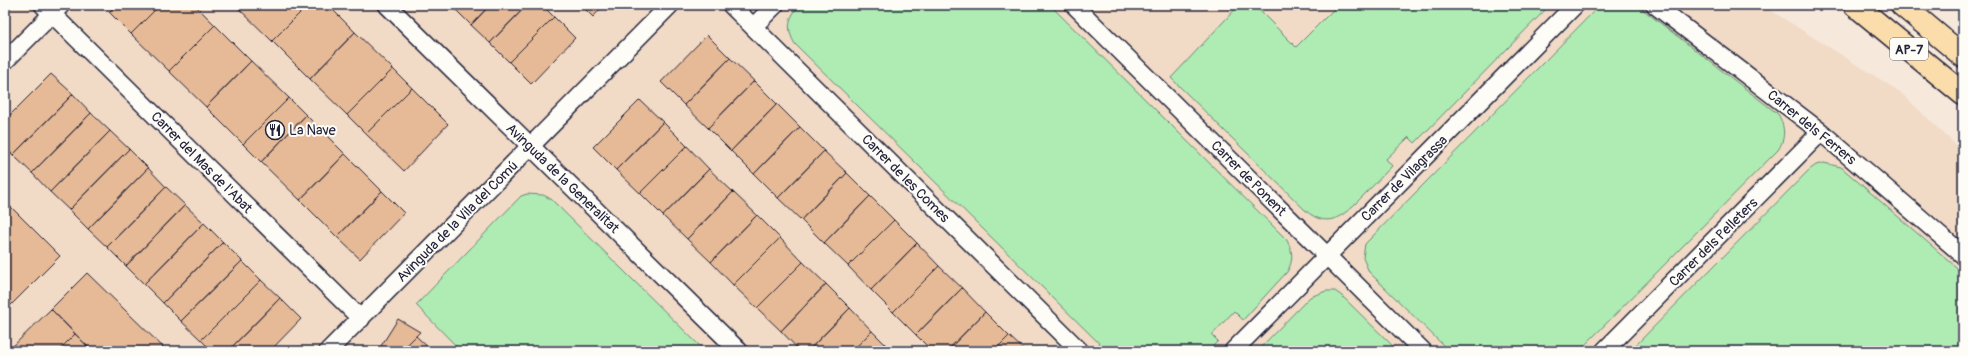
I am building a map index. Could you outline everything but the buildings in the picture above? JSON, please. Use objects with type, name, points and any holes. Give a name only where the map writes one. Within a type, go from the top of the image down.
[{"type":"highway","name":"AP-7","points":[[1855,5],[1963,94]]},
{"type":"highway","name":"AP-7","points":[[1902,5],[1963,56]]},
{"type":"street","name":"Avinguda de la Generalitat","points":[[387,5],[739,351]]},
{"type":"street","name":"Avinguda de la Vila del Comú","points":[[328,351],[670,5]]},
{"type":"street","name":"Carrer de les Comes","points":[[730,5],[1080,351]]},
{"type":"street","points":[[753,27],[775,5]]},
{"type":"street","name":"Carrer de Ponent","points":[[1074,5],[1424,351]]},
{"type":"street","name":"Carrer de Vilagrassa","points":[[1233,351],[1575,5]]},
{"type":"street","name":"Carrer dels Ferrers","points":[[1655,5],[1821,132],[1963,255]]},
{"type":"street","points":[[5,61],[52,8]]},
{"type":"street","name":"Carrer del Mas de l'Abat","points":[[52,8],[361,318]]},
{"type":"street","name":"Carrer dels Pelleters","points":[[1604,351],[1821,132]]},
{"type":"shaded area","points":[[5,5],[1762,5],[1900,92],[1963,152],[1963,351],[5,351]]},
{"type":"green space","points":[[800,5],[1050,5],[1286,239],[1292,255],[1291,263],[1287,272],[1243,320],[1234,311],[1212,335],[1218,341],[1208,351],[1107,351],[795,44],[789,28],[793,14]]},
{"type":"green space","points":[[1239,5],[1254,5],[1296,47],[1338,5],[1550,5],[1415,143],[1409,137],[1386,159],[1392,166],[1351,208],[1337,218],[1330,220],[1314,216],[1305,210],[1171,78]]},
{"type":"green space","points":[[1600,5],[1637,5],[1778,114],[1784,132],[1781,146],[1579,351],[1449,351],[1369,272],[1363,258],[1365,244]]},
{"type":"green space","points":[[1824,163],[1841,167],[1963,273],[1963,351],[1630,351],[1809,170],[1816,165]]},
{"type":"green space","points":[[527,194],[543,195],[551,199],[705,351],[461,351],[416,305],[521,196]]},
{"type":"green space","points":[[1326,291],[1335,291],[1342,296],[1398,351],[1257,351],[1310,297]]},
{"type":"place","name":"La Nave","points":[[275,130]]}]
